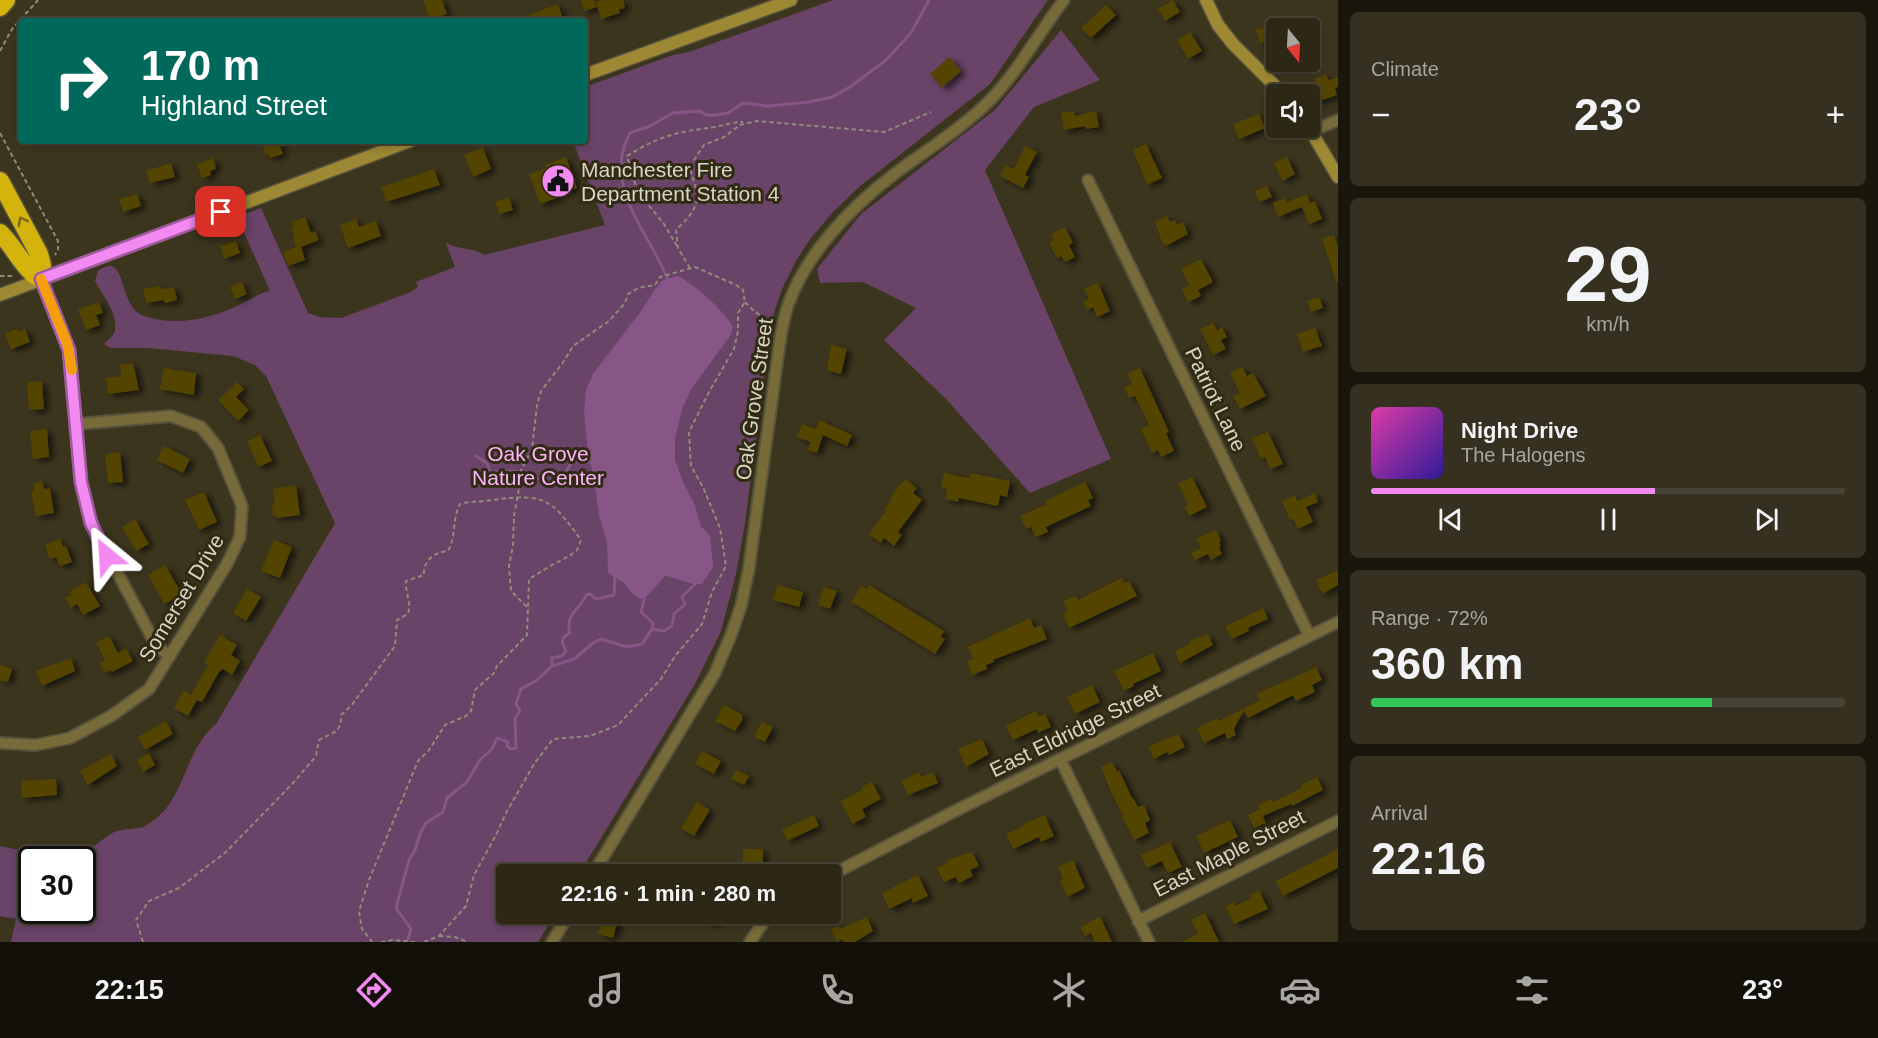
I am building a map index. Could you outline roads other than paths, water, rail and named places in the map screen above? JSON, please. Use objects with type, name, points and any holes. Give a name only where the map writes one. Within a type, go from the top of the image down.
[{"type":"highway","points":[[0,7],[6,0]]},
{"type":"highway","points":[[0,181],[39,254],[42,266],[41,279],[29,271],[13,246],[0,233]]},
{"type":"main road","points":[[588,74],[791,0]]},
{"type":"main road","points":[[1206,0],[1218,25],[1233,44],[1273,84]]},
{"type":"main road","points":[[1316,138],[1338,177]]},
{"type":"main road","points":[[0,295],[402,144]]},
{"type":"street","name":"Oak Grove Street","points":[[599,864],[710,683],[731,636],[741,606],[749,568],[771,396],[783,328],[788,305],[805,271],[829,236],[855,208],[892,176],[984,106],[1007,81],[1064,0]]},
{"type":"street","points":[[1320,126],[1338,120]]},
{"type":"street","name":"Patriot Lane","points":[[1088,180],[1309,635]]},
{"type":"street","points":[[41,279],[69,350],[81,482],[91,523],[157,646],[170,656]]},
{"type":"street","name":"Somerset Drive","points":[[0,743],[36,745],[70,738],[111,716],[149,689],[227,564],[240,537],[242,506],[218,448],[201,427],[171,416],[76,424]]},
{"type":"street","name":"East Eldridge Street","points":[[841,870],[1338,622]]},
{"type":"street","points":[[1060,759],[1149,942]]},
{"type":"street","name":"East Maple Street","points":[[1138,921],[1338,821]]},
{"type":"street","points":[[552,942],[563,924]]},
{"type":"street","points":[[750,942],[762,924]]},
{"type":"waterway","points":[[668,281],[632,211],[622,181],[623,149],[630,133],[650,126],[673,113],[700,111],[706,115],[716,115],[728,113],[743,103],[768,106],[832,97],[850,87],[886,60],[911,33],[929,0]]},
{"type":"waterway","points":[[476,456],[487,463],[490,472],[513,471],[553,483],[565,474],[572,461],[594,462]]},
{"type":"waterway","points":[[552,666],[552,658],[562,656],[566,651],[562,642],[564,637],[570,633],[571,616],[586,595],[590,594],[596,599],[614,595],[615,575]]},
{"type":"waterway","points":[[652,629],[664,631],[672,626],[674,614],[685,604],[682,597],[695,584]]},
{"type":"waterway","points":[[407,942],[411,929],[396,908],[409,860],[426,823],[443,812],[447,798],[467,782],[480,760],[492,749],[497,738],[508,742],[510,749],[516,748],[515,718],[520,711],[516,704],[521,689],[537,680],[552,666],[574,659],[601,639],[627,647],[642,644],[652,629],[653,623],[641,612],[645,596]]},
{"type":"place","name":"Manchester Fire Department Station 4","points":[[558,181]]},
{"type":"park label","name":"Oak Grove Nature Center","points":[[538,465]]}]
